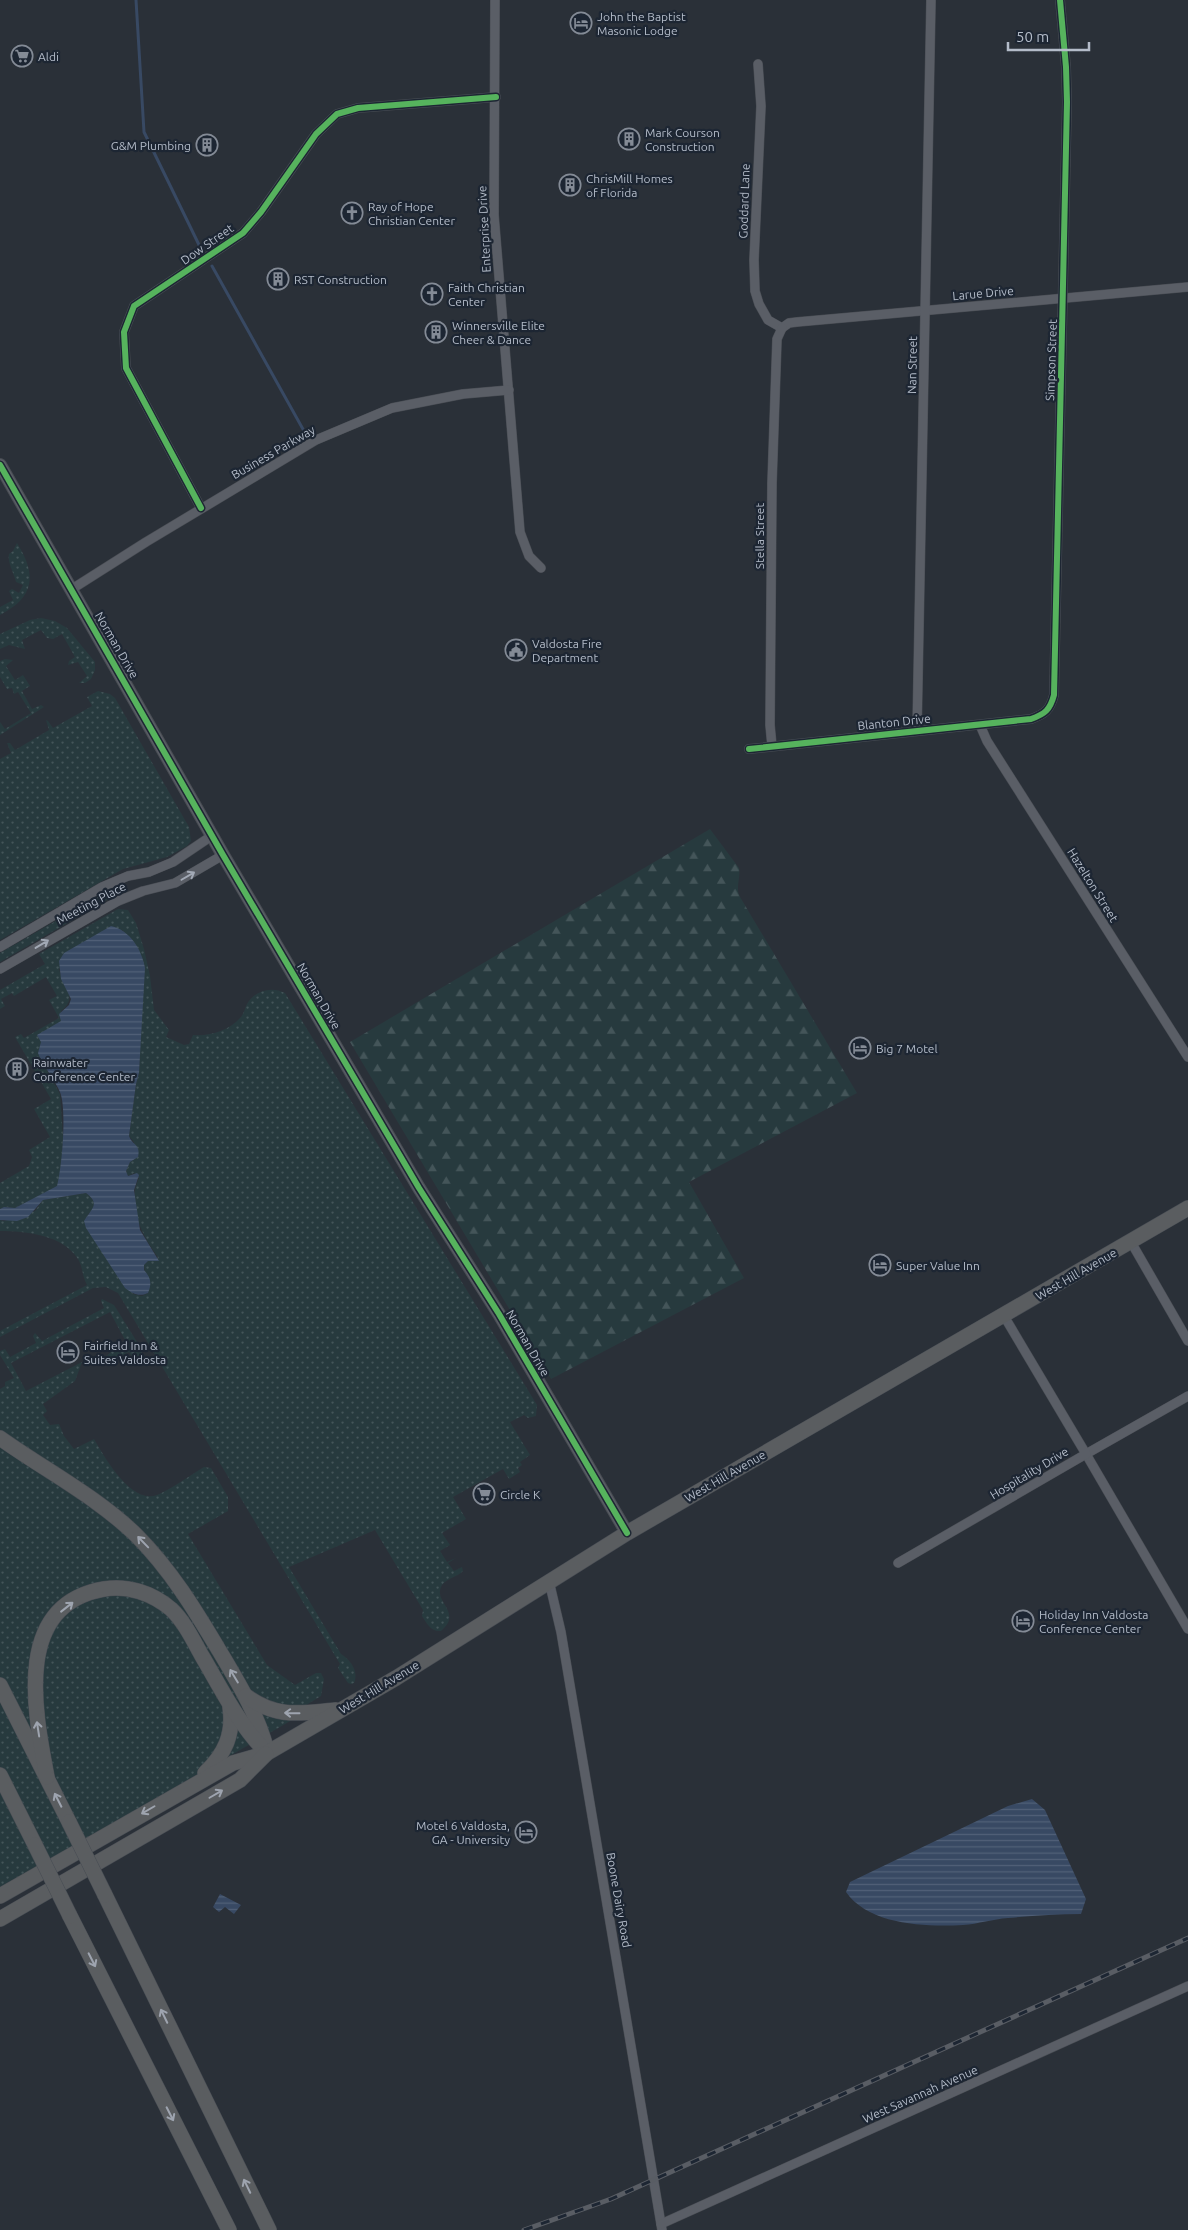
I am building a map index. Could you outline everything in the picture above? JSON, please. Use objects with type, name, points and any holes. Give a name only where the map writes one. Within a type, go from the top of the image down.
[{"type":"highway","name":"West Hill Avenue","points":[[0,1896],[190,1786],[233,1763],[267,1753],[401,1675],[628,1533],[1188,1208]]},
{"type":"highway","points":[[0,1438],[101,1506],[149,1549],[181,1586],[245,1695],[261,1730],[267,1753]]},
{"type":"highway","points":[[47,1778],[35,1705],[36,1664],[40,1646],[54,1619],[64,1608],[88,1594],[110,1588],[131,1589],[153,1597],[172,1610],[189,1633],[250,1736],[267,1753]]},
{"type":"highway","points":[[0,1685],[269,2230]]},
{"type":"highway","points":[[245,1695],[265,1709],[279,1713],[293,1714],[340,1710]]},
{"type":"highway","points":[[190,1786],[213,1765],[224,1750],[232,1728],[229,1703]]},
{"type":"highway","name":"West Hill Avenue","points":[[0,1919],[240,1780],[267,1753]]},
{"type":"highway","points":[[0,1775],[229,2230]]},
{"type":"highway","points":[[0,1795],[35,1845]]},
{"type":"street","name":"Enterprise Drive","points":[[495,0],[494,215],[520,532],[529,556],[541,568]]},
{"type":"street","name":"Nan Street","points":[[917,731],[931,0]]},
{"type":"street","name":"Simpson Street","points":[[1040,716],[1045,714],[1051,705],[1054,695],[1067,85],[1060,0]]},
{"type":"street","name":"Goddard Lane","points":[[758,64],[761,106],[754,260],[755,291],[759,304],[768,320],[782,328]]},
{"type":"street","name":"Dow Street","points":[[201,508],[126,368],[124,332],[134,306],[243,233],[261,212],[316,134],[337,114],[358,108],[496,97]]},
{"type":"street","name":"Larue Drive","points":[[782,328],[789,323],[797,322],[1188,287]]},
{"type":"street","name":"Stella Street","points":[[772,746],[770,725],[772,483],[778,339],[782,328]]},
{"type":"street","name":"Business Parkway","points":[[72,590],[201,508],[316,440],[392,408],[463,394],[509,390]]},
{"type":"street","name":"Norman Drive","points":[[0,465],[223,855],[419,1188],[499,1314],[628,1533]]},
{"type":"street","name":"Blanton Drive","points":[[749,749],[980,725],[1031,719],[1040,716]]},
{"type":"street","name":"Hazelton Street","points":[[980,725],[992,749],[1188,1057]]},
{"type":"street","name":"Meeting Place","points":[[0,947],[102,887],[128,876],[149,872],[173,862],[213,836]]},
{"type":"street","name":"Meeting Place","points":[[0,969],[118,901],[143,891],[175,883],[223,855]]},
{"type":"street","points":[[1131,1242],[1188,1341]]},
{"type":"street","name":"Hospitality Drive","points":[[898,1563],[1086,1454],[1004,1316]]},
{"type":"street","points":[[1188,1396],[1086,1454],[1188,1629]]},
{"type":"street","name":"Boone Dairy Road","points":[[549,1581],[561,1632],[662,2227]]},
{"type":"street","name":"West Savannah Avenue","points":[[662,2227],[1188,1986]]},
{"type":"green space","points":[[17,543],[28,565],[29,584],[26,593],[20,601],[0,615],[0,607],[13,600],[9,591],[12,589],[19,593],[23,585],[16,582],[9,560],[9,554]]},
{"type":"green space","points":[[41,618],[55,621],[67,628],[95,662],[95,670],[91,679],[85,683],[79,683],[87,676],[78,662],[68,665],[69,661],[75,657],[62,634],[53,639],[47,638],[41,630],[22,640],[25,649],[9,645],[0,649],[0,634],[30,620]]},
{"type":"green space","points":[[5,659],[13,660],[6,666],[15,680],[23,675],[30,686],[22,691],[32,709],[41,705],[44,707],[0,735],[0,722],[5,729],[31,713],[18,692],[14,694],[12,688],[7,689],[0,677],[0,661]]},
{"type":"green space","points":[[98,691],[110,694],[115,698],[189,827],[191,841],[187,846],[167,857],[123,869],[0,940],[0,759],[11,753],[7,743],[10,743],[15,750],[49,730],[46,720],[53,728],[92,706],[87,697]]},
{"type":"green space","points":[[710,829],[739,868],[738,890],[740,897],[857,1093],[689,1182],[744,1278],[551,1379],[350,1042]]},
{"type":"green space","points":[[108,891],[112,893],[112,897],[0,962],[0,953]]},
{"type":"green space","points":[[118,909],[128,910],[136,923],[150,976],[154,1010],[169,1030],[166,1037],[184,1045],[189,1044],[193,1035],[218,1032],[231,1026],[242,1015],[254,995],[269,990],[285,993],[537,1405],[536,1416],[528,1418],[524,1415],[510,1422],[530,1455],[520,1462],[522,1465],[518,1468],[520,1472],[509,1479],[503,1469],[453,1497],[466,1519],[442,1533],[450,1545],[440,1551],[447,1562],[456,1558],[448,1563],[454,1571],[462,1567],[463,1571],[445,1582],[441,1587],[441,1598],[449,1613],[449,1618],[441,1631],[432,1629],[422,1616],[423,1610],[375,1530],[289,1567],[341,1654],[353,1667],[355,1679],[354,1683],[351,1684],[348,1683],[338,1668],[340,1664],[118,1293],[106,1287],[93,1288],[0,1337],[0,1331],[87,1285],[78,1259],[63,1244],[43,1236],[0,1231],[0,1220],[4,1221],[35,1211],[43,1200],[86,1193],[93,1200],[95,1209],[88,1214],[86,1228],[133,1294],[142,1296],[148,1293],[144,1265],[148,1261],[155,1261],[158,1257],[146,1239],[135,1209],[135,1188],[139,1178],[134,1173],[128,1176],[126,1171],[130,1162],[135,1159],[134,1142],[129,1136],[139,1073],[143,961],[135,944],[122,930],[59,969],[68,991],[69,1001],[61,1011],[61,1021],[41,1042],[40,1058],[60,1094],[63,1137],[61,1174],[57,1187],[15,1208],[4,1207],[0,1209],[0,1183],[29,1166],[32,1157],[29,1150],[50,1137],[34,1109],[51,1099],[15,1037],[21,1034],[24,1038],[59,1018],[49,1000],[57,996],[46,977],[14,996],[12,993],[1,999],[5,1006],[0,1009],[0,990],[45,964],[39,954]]},
{"type":"green space","points":[[102,1299],[114,1305],[142,1350],[141,1355],[133,1359],[129,1352],[114,1360],[104,1358],[125,1340],[110,1312],[11,1363],[26,1391],[82,1362],[75,1381],[43,1404],[47,1411],[43,1415],[50,1425],[59,1424],[64,1436],[74,1449],[94,1439],[111,1467],[128,1486],[138,1493],[147,1496],[157,1495],[204,1467],[211,1468],[228,1497],[228,1511],[188,1534],[267,1665],[295,1685],[316,1673],[321,1673],[324,1679],[321,1696],[303,1707],[292,1720],[0,1889],[0,1389],[5,1386],[5,1382],[14,1378],[0,1355],[0,1351],[5,1349],[10,1357],[36,1343],[33,1336],[35,1333],[42,1341],[104,1308]]},
{"type":"water","points":[[111,926],[124,932],[134,942],[141,954],[145,968],[139,1073],[129,1136],[139,1153],[138,1157],[130,1162],[126,1171],[128,1176],[137,1173],[139,1175],[134,1190],[140,1230],[159,1261],[148,1261],[144,1265],[150,1286],[148,1293],[142,1295],[133,1293],[125,1288],[86,1228],[84,1221],[94,1204],[91,1197],[86,1193],[43,1200],[28,1217],[17,1221],[0,1220],[0,1209],[4,1207],[15,1208],[57,1186],[63,1139],[62,1100],[58,1088],[38,1053],[41,1042],[37,1035],[61,1021],[59,1014],[69,1005],[71,999],[61,979],[59,961],[64,953]]},
{"type":"water","points":[[1032,1799],[1045,1810],[1086,1899],[1081,1914],[1008,1918],[963,1925],[915,1924],[899,1922],[869,1911],[856,1903],[846,1892],[850,1882],[1008,1806]]},
{"type":"water","points":[[220,1894],[241,1905],[234,1914],[225,1907],[219,1912],[213,1907]]},
{"type":"waterway","points":[[136,0],[144,132],[202,251]]},
{"type":"waterway","points":[[212,266],[304,431]]},
{"type":"railway","points":[[524,2230],[611,2199],[1188,1938]]},
{"type":"cycle path","points":[[749,749],[1031,719],[1043,713],[1051,704],[1054,695],[1067,102],[1060,0]]},
{"type":"cycle path","points":[[201,508],[126,368],[124,332],[134,306],[243,233],[261,212],[316,134],[337,114],[358,108],[496,97]]},
{"type":"cycle path","points":[[0,465],[223,855],[419,1188],[499,1314],[627,1533]]},
{"type":"place","name":"John the Baptist Masonic Lodge","points":[[581,23]]},
{"type":"place","name":"Aldi","points":[[22,56]]},
{"type":"place","name":"Mark Courson Construction","points":[[629,139]]},
{"type":"place","name":"G&M Plumbing","points":[[207,145]]},
{"type":"place","name":"ChrisMill Homes of Florida","points":[[570,185]]},
{"type":"place","name":"Ray of Hope Christian Center","points":[[352,213]]},
{"type":"place","name":"RST Construction","points":[[278,279]]},
{"type":"place","name":"Faith Christian Center","points":[[432,294]]},
{"type":"place","name":"Winnersville Elite Cheer & Dance","points":[[436,332]]},
{"type":"place","name":"Valdosta Fire Department","points":[[516,650]]},
{"type":"place","name":"Big 7 Motel","points":[[860,1048]]},
{"type":"place","name":"Rainwater Conference Center","points":[[17,1069]]},
{"type":"place","name":"Super Value Inn","points":[[880,1265]]},
{"type":"place","name":"Fairfield Inn & Suites Valdosta","points":[[68,1352]]},
{"type":"place","name":"Circle K","points":[[484,1494]]},
{"type":"place","name":"Holiday Inn Valdosta Conference Center","points":[[1023,1621]]},
{"type":"place","name":"Motel 6 Valdosta, GA - University","points":[[526,1832]]}]
